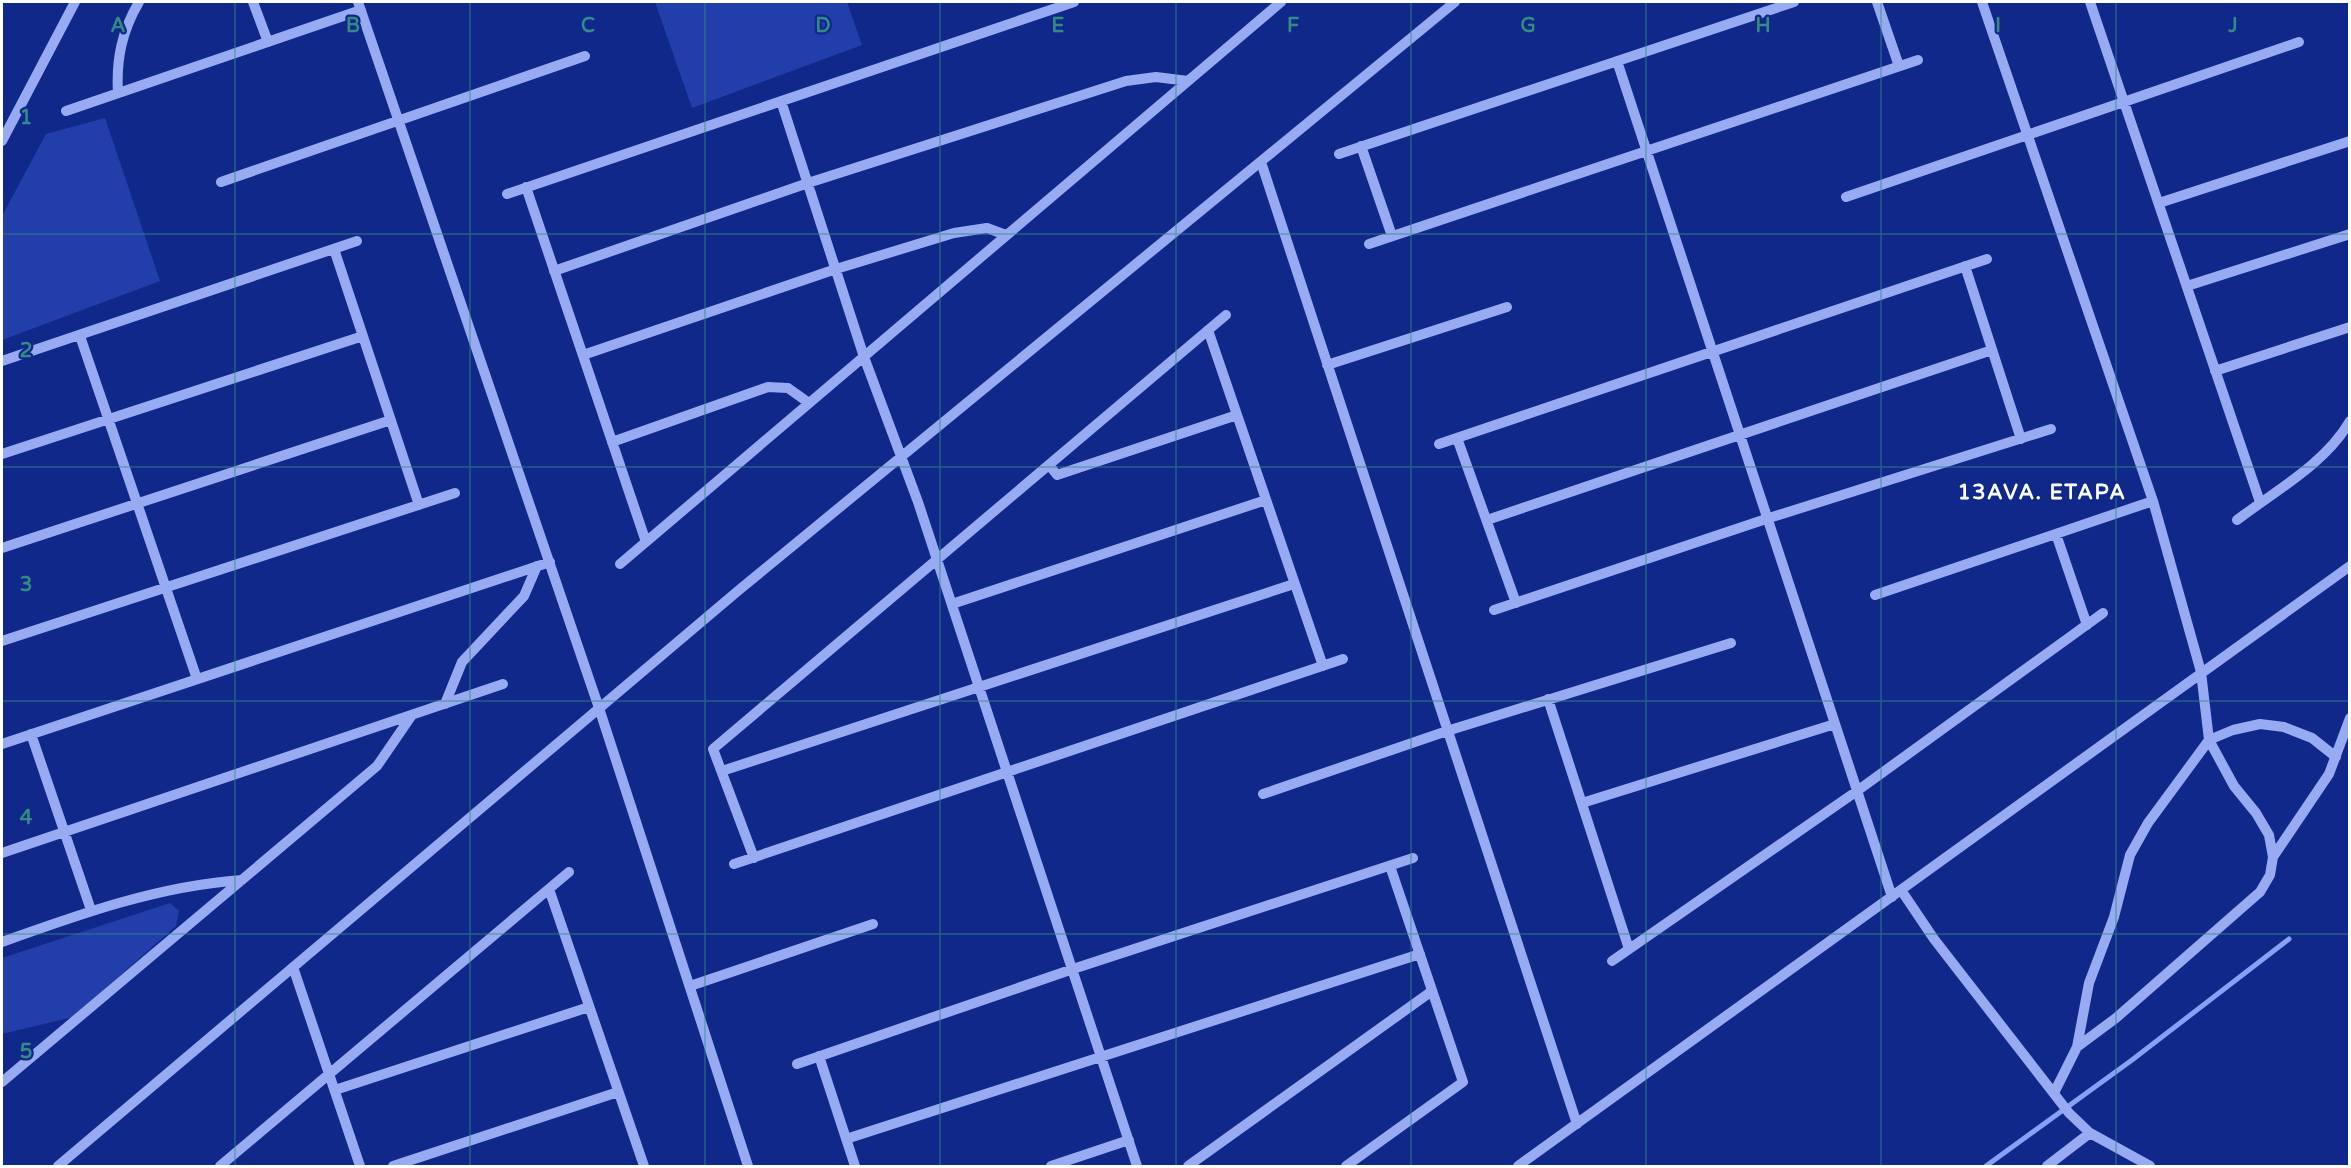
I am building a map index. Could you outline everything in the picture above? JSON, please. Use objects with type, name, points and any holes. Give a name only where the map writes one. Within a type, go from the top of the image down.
[{"type":"street","points":[[2,141],[75,2]]},
{"type":"street","points":[[118,93],[117,70],[122,38],[139,2]]},
{"type":"street","points":[[253,2],[268,42]]},
{"type":"street","points":[[507,194],[1074,2]]},
{"type":"street","points":[[620,564],[1281,2]]},
{"type":"street","points":[[58,1167],[900,457],[1455,2]]},
{"type":"street","points":[[1339,154],[1794,2]]},
{"type":"street","points":[[1877,2],[1899,66]]},
{"type":"street","points":[[1982,2],[2153,501],[2201,672],[2209,740],[2224,770],[2270,835],[2273,857],[2270,875],[2254,898],[2116,1018],[2077,1047]]},
{"type":"street","points":[[2093,2],[2123,102],[2260,502]]},
{"type":"street","points":[[66,111],[268,42],[360,6],[600,708],[748,1167]]},
{"type":"street","points":[[1846,197],[2299,42]]},
{"type":"street","points":[[221,182],[585,56]]},
{"type":"street","points":[[1369,243],[1918,60]]},
{"type":"street","points":[[1617,61],[1857,791],[1896,893],[2054,1093],[2090,1132],[2150,1167]]},
{"type":"street","points":[[554,271],[808,183],[1126,81],[1156,77],[1188,81]]},
{"type":"street","points":[[781,101],[864,357],[938,560],[1137,1167]]},
{"type":"street","points":[[2159,203],[2349,141]]},
{"type":"street","points":[[1361,146],[1392,236]]},
{"type":"street","points":[[1261,162],[1577,1124]]},
{"type":"street","points":[[526,187],[646,542]]},
{"type":"street","points":[[582,355],[836,269],[954,233],[987,228],[1006,235]]},
{"type":"street","points":[[2187,286],[2349,234]]},
{"type":"street","points":[[2,361],[357,241]]},
{"type":"street","points":[[334,249],[418,505]]},
{"type":"street","points":[[1439,444],[1987,259]]},
{"type":"street","points":[[1965,266],[2021,439]]},
{"type":"street","points":[[1327,365],[1507,307]]},
{"type":"street","points":[[754,858],[713,749],[1226,315]]},
{"type":"street","points":[[2216,371],[2349,327]]},
{"type":"street","points":[[1208,330],[1323,666]]},
{"type":"street","points":[[80,336],[197,679]]},
{"type":"street","points":[[2,454],[363,336]]},
{"type":"street","points":[[1487,520],[1992,350]]},
{"type":"street","points":[[612,442],[768,387],[788,388],[809,403]]},
{"type":"street","points":[[1049,465],[1057,475],[1237,415]]},
{"type":"street","points":[[2,548],[391,420]]},
{"type":"street","points":[[2237,520],[2320,457],[2340,438],[2349,421]]},
{"type":"street","points":[[1494,610],[1766,519],[2051,429]]},
{"type":"street","points":[[1457,438],[1516,603]]},
{"type":"street","points":[[2,641],[454,493]]},
{"type":"street","points":[[952,604],[1266,500]]},
{"type":"street","points":[[1875,595],[2153,501]]},
{"type":"street","points":[[2056,534],[2087,625]]},
{"type":"street","points":[[2,744],[550,562]]},
{"type":"street","points":[[445,704],[462,662],[524,596],[537,566]]},
{"type":"street","points":[[1518,1167],[2349,566]]},
{"type":"street","points":[[722,771],[1294,584]]},
{"type":"street","points":[[1612,961],[1857,791],[2103,613]]},
{"type":"street","points":[[1263,794],[1447,731],[1731,643]]},
{"type":"street","points":[[734,864],[1343,659]]},
{"type":"street","points":[[2,853],[503,684]]},
{"type":"street","points":[[1548,699],[1629,949]]},
{"type":"street","points":[[2,1082],[377,766],[412,715]]},
{"type":"street","points":[[2273,857],[2329,774],[2349,718]]},
{"type":"street","points":[[1582,803],[1835,724]]},
{"type":"street","points":[[2054,1093],[2077,1047],[2089,983],[2114,917],[2130,855],[2148,823],[2209,740],[2233,730],[2260,724],[2284,727],[2312,738],[2336,757]]},
{"type":"street","points":[[31,734],[91,910]]},
{"type":"street","points":[[797,1064],[1073,969],[1413,858]]},
{"type":"street","points":[[1346,1167],[1463,1082],[1390,866]]},
{"type":"street","points":[[220,1167],[568,872]]},
{"type":"street","points":[[2,942],[91,910],[190,885],[242,880]]},
{"type":"street","points":[[549,888],[644,1167]]},
{"type":"street","points":[[690,986],[873,924]]},
{"type":"street","points":[[846,1139],[1420,954]]},
{"type":"street","points":[[293,967],[360,1167]]},
{"type":"street","points":[[1188,1167],[1432,991]]},
{"type":"street","points":[[335,1090],[589,1007]]},
{"type":"street","points":[[819,1056],[855,1167]]},
{"type":"street","points":[[393,1167],[618,1092]]},
{"type":"street","points":[[2047,1167],[2090,1132]]},
{"type":"street","points":[[1052,1167],[1129,1140]]},
{"type":"shaded area","points":[[655,2],[847,2],[862,45],[692,108]]},
{"type":"shaded area","points":[[105,118],[160,281],[2,340],[2,216],[46,134]]},
{"type":"shaded area","points":[[170,903],[179,911],[176,926],[73,1017],[2,1034],[2,958]]},
{"type":"waterway","points":[[1986,1166],[2132,1060],[2289,939]]},
{"type":"district","name":"13AVA. ETAPA","points":[[2042,492]]}]
